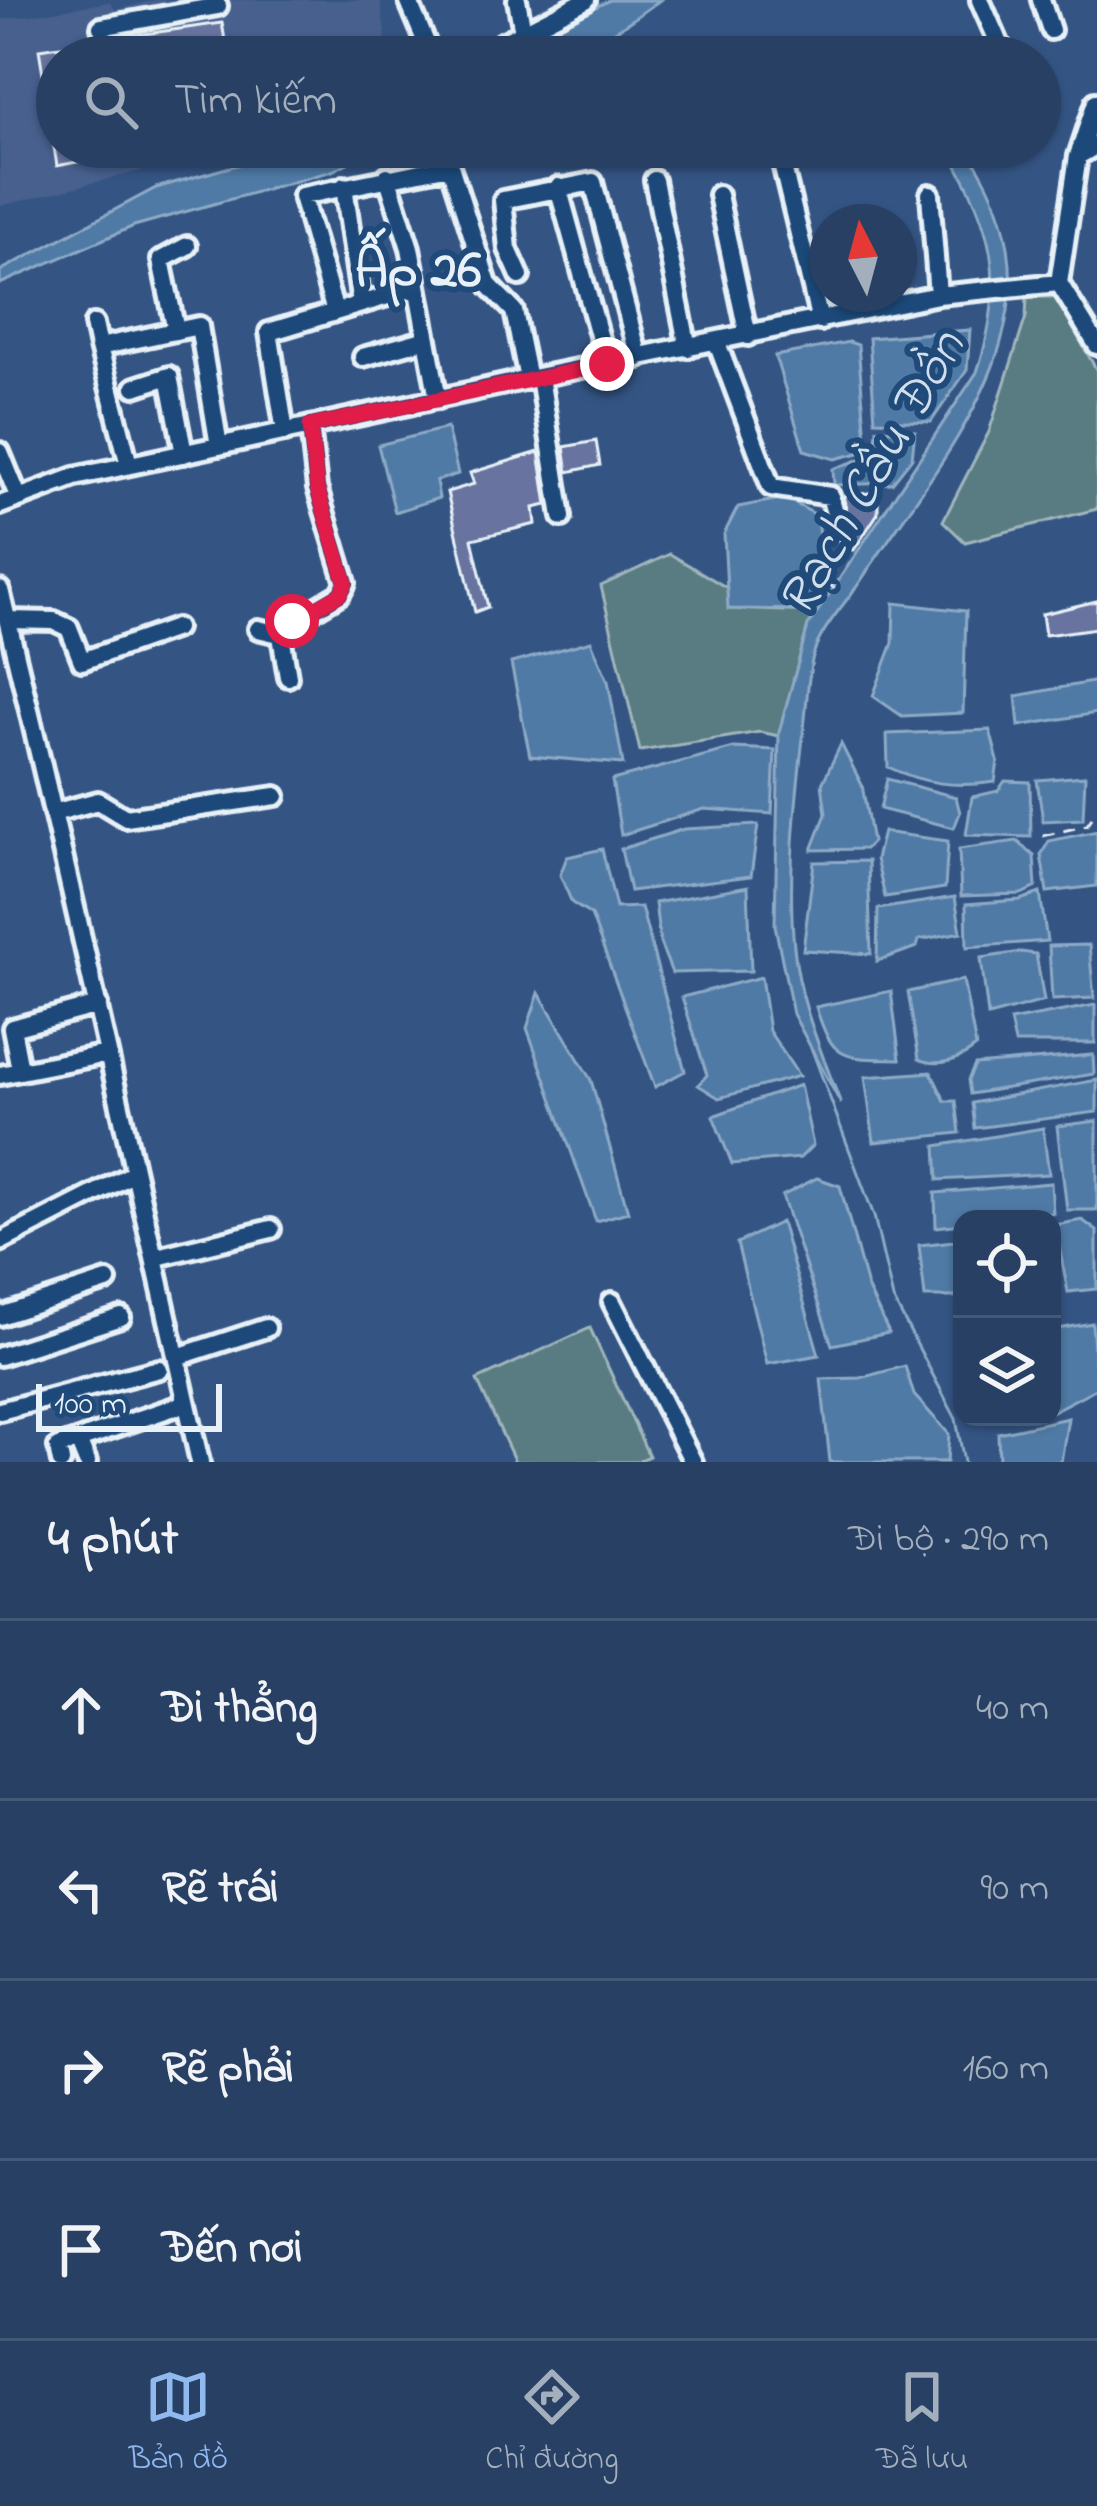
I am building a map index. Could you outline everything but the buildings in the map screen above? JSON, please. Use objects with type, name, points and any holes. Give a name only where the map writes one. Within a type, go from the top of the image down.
[{"type":"street","points":[[408,0],[423,36]]},
{"type":"street","points":[[517,0],[523,32]]},
{"type":"street","points":[[515,36],[586,0]]},
{"type":"street","points":[[980,0],[996,36]]},
{"type":"street","points":[[1041,0],[1051,30]]},
{"type":"street","points":[[101,27],[150,9],[218,6]]},
{"type":"street","points":[[1050,284],[1078,156],[1096,102]]},
{"type":"street","points":[[1078,156],[1097,145]]},
{"type":"street","points":[[334,312],[302,196],[437,168]]},
{"type":"street","points":[[451,168],[488,284],[514,311],[534,378],[562,517]]},
{"type":"street","points":[[783,168],[820,321]]},
{"type":"street","points":[[387,176],[418,286],[438,398]]},
{"type":"street","points":[[654,179],[688,348]]},
{"type":"street","points":[[520,276],[508,248],[503,200],[593,182],[638,358]]},
{"type":"street","points":[[344,186],[362,304]]},
{"type":"street","points":[[557,187],[607,364]]},
{"type":"street","points":[[930,194],[938,295]]},
{"type":"street","points":[[718,195],[748,336]]},
{"type":"street","points":[[176,331],[161,260],[187,246]]},
{"type":"street","points":[[0,505],[128,465],[438,398],[938,295],[1050,284]]},
{"type":"street","points":[[1050,284],[1094,334]]},
{"type":"street","points":[[286,432],[269,332],[418,286]]},
{"type":"street","points":[[94,324],[128,465]]},
{"type":"street","points":[[99,347],[200,326],[220,446]]},
{"type":"street","points":[[363,357],[427,340]]},
{"type":"street","points":[[717,343],[772,487],[830,496],[834,510]]},
{"type":"street","points":[[135,387],[170,376],[184,454]]},
{"type":"street","points":[[258,629],[280,630],[340,594],[346,583],[317,488],[310,426]]},
{"type":"street","points":[[0,452],[18,496]]},
{"type":"street","points":[[0,590],[57,812],[131,1175],[157,1257],[200,1462]]},
{"type":"street","points":[[8,620],[54,621],[69,628],[82,661],[176,628]]},
{"type":"street","points":[[280,630],[289,677]]},
{"type":"street","points":[[57,812],[98,801],[126,818],[276,796]]},
{"type":"street","points":[[20,1069],[12,1028],[98,1005]]},
{"type":"street","points":[[0,1075],[107,1054]]},
{"type":"street","points":[[0,1242],[131,1175]]},
{"type":"street","points":[[157,1257],[271,1228]]},
{"type":"street","points":[[0,1316],[107,1281]]},
{"type":"street","points":[[612,1302],[693,1462]]},
{"type":"street","points":[[0,1355],[121,1317]]},
{"type":"street","points":[[177,1357],[266,1328]]},
{"type":"street","points":[[0,1411],[159,1369]]},
{"type":"street","points":[[62,1462],[58,1447],[186,1403]]},
{"type":"street","points":[[78,1440],[87,1462]]},
{"type":"path","points":[[1043,836],[1087,825],[1097,811]]},
{"type":"shaded area","points":[[155,0],[380,0],[386,36],[36,36],[36,168],[153,168],[0,206],[0,20],[109,2],[116,10]]},
{"type":"green space","points":[[1027,297],[1056,297],[1097,371],[1097,509],[965,542],[943,521],[989,432],[1026,317]]},
{"type":"green space","points":[[670,554],[727,588],[729,609],[817,612],[808,626],[779,736],[760,732],[640,751],[601,586]]},
{"type":"green space","points":[[590,1328],[649,1456],[636,1462],[515,1462],[477,1380]]},
{"type":"water","points":[[610,0],[660,0],[607,36],[537,36]]},
{"type":"water","points":[[226,168],[338,168],[134,226],[0,284],[0,271],[156,188]]},
{"type":"water","points":[[958,168],[976,168],[997,207],[1010,264],[1006,320],[990,374],[932,477],[827,626],[811,665],[793,838],[792,920],[801,988],[841,1104],[793,1014],[775,925],[779,732],[808,626],[977,372],[992,310],[991,255]]},
{"type":"water","points":[[970,330],[967,370],[931,422],[875,420],[869,338]]},
{"type":"water","points":[[849,342],[858,345],[867,451],[835,459],[804,450],[775,356]]},
{"type":"water","points":[[447,428],[458,474],[436,481],[439,498],[395,512],[378,445]]},
{"type":"water","points":[[877,429],[915,431],[912,458],[892,483],[834,485],[833,469],[875,454]]},
{"type":"water","points":[[785,498],[818,516],[824,583],[812,610],[728,609],[724,534],[738,507]]},
{"type":"water","points":[[894,603],[966,611],[963,713],[902,716],[873,696],[893,643]]},
{"type":"water","points":[[591,641],[608,681],[623,764],[530,756],[511,663]]},
{"type":"water","points":[[1097,681],[1097,713],[1019,726],[1016,696]]},
{"type":"water","points":[[990,730],[998,761],[995,782],[940,783],[888,767],[887,734]]},
{"type":"water","points":[[841,744],[862,785],[872,842],[865,849],[812,850],[826,814],[822,784]]},
{"type":"water","points":[[734,748],[775,750],[772,814],[704,809],[621,835],[612,780]]},
{"type":"water","points":[[1085,776],[1083,819],[1043,821],[1037,780]]},
{"type":"water","points":[[887,779],[956,797],[960,813],[954,828],[880,809]]},
{"type":"water","points":[[1005,781],[1030,782],[1031,837],[966,835],[972,797],[998,791]]},
{"type":"water","points":[[758,825],[751,876],[630,891],[621,849],[684,829]]},
{"type":"water","points":[[1097,831],[1097,886],[1047,892],[1041,855],[1049,841]]},
{"type":"water","points":[[883,832],[948,841],[945,888],[885,897],[876,859]]},
{"type":"water","points":[[1017,841],[1034,856],[1036,887],[1021,894],[961,896],[959,849]]},
{"type":"water","points":[[602,849],[616,908],[641,907],[685,1071],[655,1087],[591,915],[572,903],[560,875],[567,857]]},
{"type":"water","points":[[868,861],[871,954],[803,950],[814,862]]},
{"type":"water","points":[[748,886],[751,971],[672,973],[660,943],[655,903]]},
{"type":"water","points":[[1040,893],[1047,941],[967,947],[966,904],[1020,900]]},
{"type":"water","points":[[955,897],[961,932],[919,940],[917,947],[877,961],[878,909]]},
{"type":"water","points":[[1089,945],[1094,998],[1052,1000],[1049,946]]},
{"type":"water","points":[[1036,954],[1044,1001],[988,1016],[981,958]]},
{"type":"water","points":[[761,977],[769,1031],[799,1076],[719,1098],[698,1085],[707,1075],[682,997]]},
{"type":"water","points":[[963,980],[976,1047],[949,1061],[919,1059],[908,992]]},
{"type":"water","points":[[891,991],[900,1059],[854,1057],[836,1048],[816,1007]]},
{"type":"water","points":[[539,993],[591,1080],[628,1212],[596,1221],[527,1028]]},
{"type":"water","points":[[1095,1005],[1095,1043],[1015,1043],[1010,1021]]},
{"type":"water","points":[[1093,1055],[1094,1074],[970,1094],[968,1080],[975,1065]]},
{"type":"water","points":[[931,1072],[945,1101],[956,1101],[960,1133],[874,1142],[865,1077]]},
{"type":"water","points":[[1097,1080],[1097,1112],[975,1128],[972,1103]]},
{"type":"water","points":[[800,1085],[813,1145],[800,1158],[732,1164],[713,1116]]},
{"type":"water","points":[[1097,1121],[1097,1210],[1067,1210],[1057,1126]]},
{"type":"water","points":[[1043,1128],[1049,1174],[938,1180],[936,1146]]},
{"type":"water","points":[[817,1178],[840,1186],[867,1287],[889,1333],[832,1345],[782,1196]]},
{"type":"water","points":[[1051,1183],[1053,1210],[953,1210],[953,1225],[936,1227],[935,1193]]},
{"type":"water","points":[[1082,1220],[1097,1231],[1097,1289],[1068,1292],[1061,1224]]},
{"type":"water","points":[[781,1222],[819,1355],[767,1364],[737,1243]]},
{"type":"water","points":[[953,1241],[953,1297],[925,1297],[919,1245]]},
{"type":"water","points":[[1092,1323],[1097,1388],[1061,1407],[1061,1328]]},
{"type":"water","points":[[905,1366],[914,1395],[949,1434],[947,1462],[830,1462],[821,1379],[860,1378]]},
{"type":"water","points":[[1068,1418],[1061,1462],[999,1462],[998,1433],[1061,1426],[1061,1420]]},
{"type":"waterway","name":"Rạch Cầu Đồn","points":[[812,1050],[874,1216],[893,1299],[956,1419],[964,1462]]},
{"type":"district","name":"Ấp 26","points":[[418,273]]},
{"type":"route","points":[[292,621],[340,594],[346,583],[317,488],[310,426],[607,364]]}]
